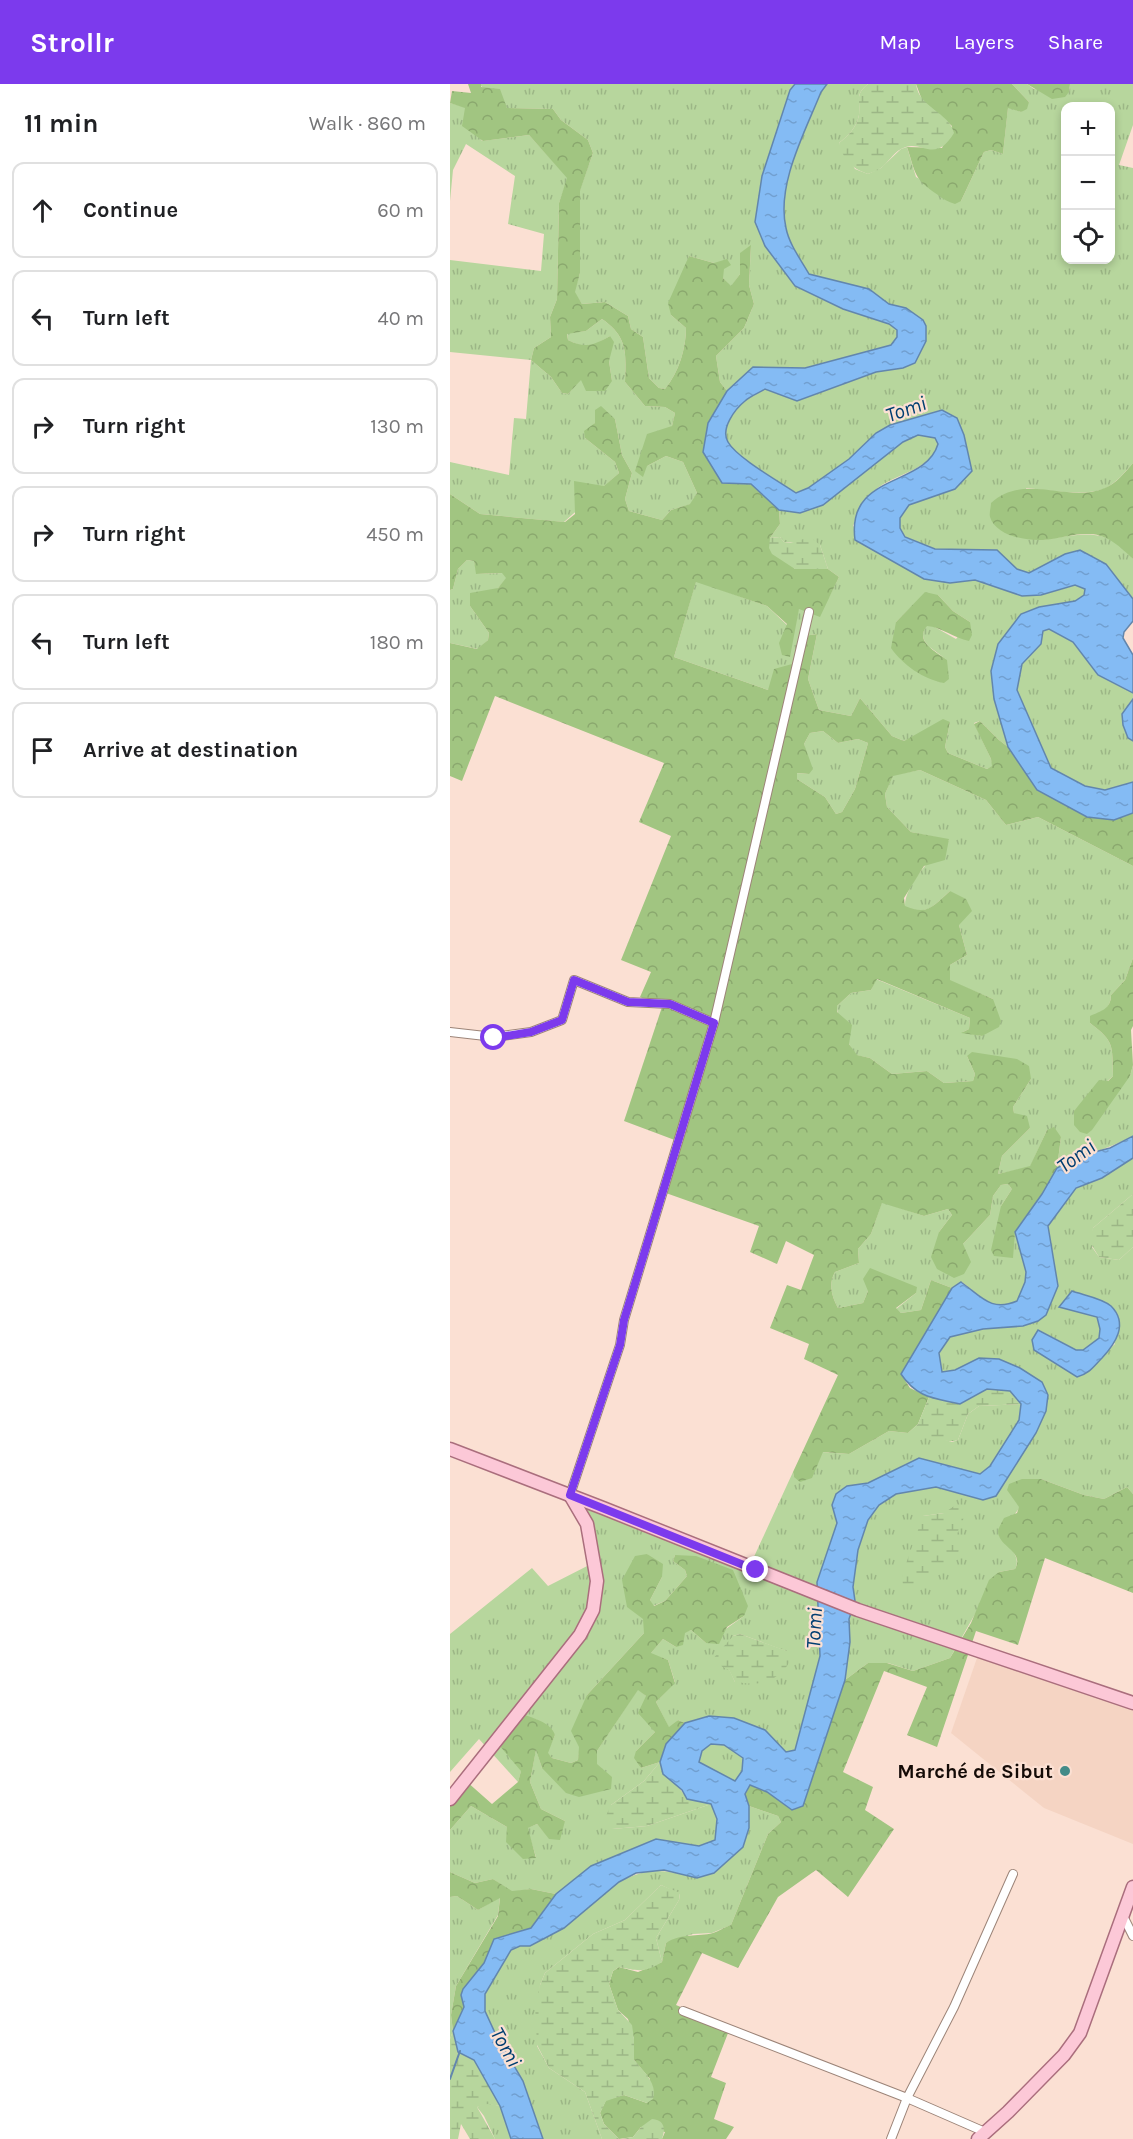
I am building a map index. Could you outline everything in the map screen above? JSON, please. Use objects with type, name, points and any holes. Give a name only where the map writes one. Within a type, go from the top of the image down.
[{"type":"main road","points":[[450,1449],[858,1610],[1133,1703]]},
{"type":"main road","points":[[450,1799],[580,1635],[592,1610],[597,1581],[593,1552],[587,1524],[570,1495]]},
{"type":"main road","points":[[981,2136],[1064,2055],[1080,2033],[1133,1887]]},
{"type":"street","points":[[570,1495],[620,1345],[624,1320],[714,1023],[809,612]]},
{"type":"street","points":[[450,1032],[494,1038],[531,1032],[562,1020],[574,980],[628,1002],[670,1004],[714,1023]]},
{"type":"street","points":[[891,2139],[907,2098],[954,2007],[1013,1874]]},
{"type":"street","points":[[1122,1915],[1133,1936]]},
{"type":"street","points":[[683,2011],[907,2098],[981,2136]]},
{"type":"shaded area","name":"Marché de Sibut","points":[[978,1655],[1133,1708],[1133,1844],[1044,1808],[951,1733]]},
{"type":"green space","points":[[468,84],[481,84],[481,87],[500,89],[507,108],[553,109],[561,120],[588,140],[593,153],[580,191],[580,273],[575,292],[582,304],[605,302],[628,316],[631,329],[643,337],[649,378],[659,388],[665,389],[670,382],[678,368],[685,344],[686,328],[671,315],[668,303],[689,256],[714,263],[727,259],[731,265],[724,269],[723,278],[731,286],[740,274],[740,253],[751,245],[749,285],[754,304],[744,328],[716,356],[720,382],[727,391],[708,423],[722,483],[751,484],[779,510],[780,524],[770,538],[795,569],[828,569],[839,577],[820,617],[799,609],[790,657],[782,655],[779,643],[787,624],[767,606],[696,582],[674,657],[768,690],[774,669],[792,664],[804,636],[817,634],[808,679],[819,710],[851,716],[860,698],[892,736],[904,741],[943,719],[950,722],[945,747],[948,753],[987,769],[992,766],[991,759],[974,724],[980,721],[1008,747],[1037,790],[1114,820],[1133,813],[1133,866],[1038,817],[1006,825],[986,800],[920,770],[893,776],[885,794],[887,807],[911,832],[949,839],[945,860],[924,866],[904,898],[905,906],[925,910],[950,891],[966,899],[972,911],[959,925],[967,955],[950,965],[950,980],[993,999],[1001,1021],[999,1027],[982,1036],[961,1033],[969,1029],[970,1018],[877,979],[871,990],[851,993],[837,1006],[837,1012],[852,1025],[849,1044],[857,1055],[870,1058],[892,1074],[927,1071],[944,1083],[973,1081],[975,1074],[967,1056],[972,1052],[1017,1059],[1029,1066],[1031,1079],[1013,1107],[1014,1113],[1027,1116],[1030,1128],[1002,1156],[998,1174],[1030,1166],[1047,1130],[1054,1127],[1061,1137],[1057,1168],[1015,1232],[1013,1258],[994,1256],[991,1250],[1001,1206],[1012,1189],[1008,1184],[1001,1185],[993,1196],[990,1215],[963,1244],[971,1262],[964,1274],[954,1278],[937,1269],[931,1257],[939,1232],[952,1215],[948,1209],[924,1216],[882,1203],[871,1234],[858,1249],[859,1263],[835,1272],[831,1286],[833,1295],[838,1308],[863,1303],[868,1291],[863,1279],[870,1268],[917,1287],[916,1293],[896,1308],[901,1313],[921,1310],[931,1280],[952,1288],[901,1374],[910,1388],[929,1397],[918,1424],[908,1433],[889,1431],[849,1454],[823,1452],[812,1478],[800,1482],[794,1477],[793,1472],[838,1375],[804,1359],[809,1344],[770,1328],[787,1285],[801,1290],[814,1255],[786,1241],[777,1264],[750,1252],[759,1226],[663,1192],[680,1142],[624,1121],[662,1007],[640,997],[651,972],[621,960],[671,836],[639,822],[664,763],[495,696],[462,781],[450,776],[450,643],[477,649],[488,640],[489,633],[470,606],[470,593],[498,588],[506,578],[502,573],[476,574],[474,561],[467,560],[458,569],[453,589],[450,590],[450,494],[480,514],[565,522],[575,514],[574,481],[604,486],[619,473],[615,462],[585,438],[584,431],[595,423],[595,410],[601,406],[615,419],[622,455],[632,473],[625,499],[629,511],[662,520],[671,510],[690,504],[697,493],[683,462],[666,456],[647,466],[643,477],[635,471],[647,434],[672,426],[675,413],[665,407],[645,406],[625,382],[624,346],[617,332],[602,319],[586,331],[567,334],[568,340],[579,344],[594,344],[610,336],[614,342],[609,361],[612,381],[605,391],[586,391],[581,380],[568,394],[562,393],[551,377],[531,360],[534,348],[551,337],[550,317],[557,299],[559,203],[567,178],[529,135],[483,141],[462,126],[465,108],[450,103],[452,91],[471,93]],"holes":[[[823,731],[838,743],[858,739],[868,743],[855,789],[842,812],[836,814],[825,797],[797,779],[797,773],[809,774],[813,769],[804,744],[810,733]]]},
{"type":"green space","points":[[481,84],[795,84],[790,90],[762,176],[755,222],[765,246],[795,286],[843,309],[889,324],[897,330],[897,337],[891,345],[805,368],[753,367],[727,391],[720,382],[716,356],[744,328],[754,304],[749,285],[751,246],[741,253],[740,274],[731,287],[723,278],[723,269],[714,263],[689,256],[671,315],[686,328],[685,344],[678,368],[670,382],[665,389],[659,388],[649,378],[643,337],[631,329],[628,316],[605,302],[582,304],[574,292],[580,273],[580,190],[593,153],[588,140],[561,120],[553,109],[507,108]]},
{"type":"green space","points":[[827,84],[868,84],[861,91],[856,123],[839,143],[855,169],[868,174],[881,168],[901,149],[907,147],[916,177],[961,201],[984,152],[991,150],[1003,154],[1008,107],[1021,112],[1029,102],[1012,84],[1027,84],[1034,89],[1069,92],[1070,84],[1133,84],[1133,125],[1119,165],[1133,168],[1133,463],[1121,477],[1106,488],[1097,491],[1067,492],[1026,488],[1041,540],[1098,535],[1116,542],[1125,550],[1133,559],[1133,599],[1106,564],[1065,554],[1029,573],[1017,569],[997,550],[935,549],[905,537],[900,528],[900,518],[909,505],[955,489],[942,410],[890,425],[876,433],[849,459],[808,488],[796,493],[749,462],[727,442],[725,431],[733,414],[745,401],[765,389],[797,401],[876,372],[903,368],[906,308],[889,305],[869,289],[809,274],[790,240],[784,211],[785,194],[800,141],[821,92]]},
{"type":"green space","points":[[868,84],[916,84],[922,99],[946,120],[954,133],[940,148],[908,146],[898,151],[876,171],[868,174],[857,169],[846,159],[839,143],[856,123],[861,91]]},
{"type":"green space","points":[[916,84],[1012,84],[1029,102],[1027,109],[1021,112],[1008,108],[1003,154],[991,150],[984,152],[961,201],[955,204],[924,184],[916,175],[912,164],[907,147],[942,148],[952,126],[922,100]]},
{"type":"green space","points":[[1027,84],[1070,84],[1069,92],[1065,97],[1052,99]]},
{"type":"green space","points":[[450,103],[465,107],[482,141],[529,135],[568,178],[559,203],[557,299],[550,317],[551,337],[534,348],[531,360],[450,352],[450,260],[541,271],[544,234],[508,224],[515,176],[466,144],[453,170],[450,201]]},
{"type":"green space","points":[[602,319],[617,332],[624,346],[625,382],[645,406],[665,407],[675,413],[672,426],[647,466],[666,456],[683,462],[697,493],[691,504],[671,510],[662,520],[629,511],[625,499],[632,473],[622,455],[615,419],[595,410],[595,423],[585,438],[615,462],[619,473],[564,522],[480,514],[450,494],[450,462],[509,475],[514,418],[526,419],[531,360],[551,377],[562,393],[568,394],[581,379],[612,381],[609,361],[610,336],[590,346],[585,346],[568,340],[567,333],[586,331]]},
{"type":"green space","points":[[918,435],[935,438],[938,444],[928,460],[874,491],[863,504],[853,526],[950,583],[975,580],[1022,596],[1041,595],[1076,585],[1085,589],[1084,595],[1075,601],[1039,607],[991,671],[994,699],[1008,747],[980,721],[974,723],[993,766],[987,769],[948,753],[945,747],[950,722],[904,741],[892,736],[860,698],[851,716],[819,710],[808,679],[817,634],[804,636],[792,664],[768,690],[674,657],[696,581],[767,606],[787,625],[799,609],[829,597],[839,577],[828,569],[820,545],[784,542],[780,537],[770,538],[780,524],[779,510],[801,513],[903,442]],"holes":[[[938,595],[953,611],[970,622],[956,639],[927,625],[923,636],[930,647],[896,622],[910,608]]]},
{"type":"green space","points":[[1133,463],[1133,559],[1114,542],[1097,535],[1084,534],[1028,540],[998,529],[990,517],[991,503],[1004,494],[1032,489],[1091,492],[1113,484]]},
{"type":"green space","points":[[780,537],[784,542],[791,543],[810,537],[820,545],[828,569],[795,569],[772,554],[769,548],[770,538]]},
{"type":"green space","points":[[467,560],[474,561],[477,574],[503,573],[507,578],[498,588],[470,606],[489,633],[488,640],[478,649],[450,643],[450,590],[453,589],[458,569]]},
{"type":"green space","points":[[925,592],[938,595],[953,611],[970,622],[972,635],[969,641],[932,627],[927,626],[924,631],[923,637],[928,646],[947,660],[949,679],[944,683],[914,670],[891,648],[896,622]]},
{"type":"green space","points":[[1049,629],[1073,642],[1098,675],[1133,693],[1133,699],[1122,714],[1126,733],[1133,741],[1133,782],[1105,790],[1085,786],[1051,768],[1017,690],[1022,664],[1041,644],[1043,631]]},
{"type":"green space","points":[[823,731],[838,743],[858,739],[868,743],[855,789],[842,812],[836,814],[825,797],[797,779],[796,773],[809,774],[804,744],[810,733]]},
{"type":"green space","points":[[920,770],[986,800],[1006,825],[1038,817],[1133,866],[1133,958],[1125,980],[1111,995],[1107,1008],[1090,1023],[1108,1040],[1112,1051],[1113,1076],[1074,1111],[1130,1076],[1133,1065],[1133,1136],[1057,1168],[1061,1137],[1047,1130],[1030,1167],[998,1174],[1002,1156],[1030,1128],[1014,1113],[1013,1107],[1031,1079],[967,1056],[975,1074],[973,1081],[944,1083],[927,1071],[892,1074],[870,1058],[856,1055],[849,1044],[841,1025],[837,1006],[851,993],[871,990],[876,979],[970,1018],[969,1029],[963,1032],[982,1036],[993,999],[950,981],[950,965],[967,955],[950,891],[925,910],[905,907],[909,889],[928,862],[949,840],[911,832],[887,807],[885,794],[893,775]]},
{"type":"green space","points":[[1133,958],[1133,1026],[1131,1030],[1133,1065],[1130,1076],[1087,1134],[1080,1132],[1074,1125],[1074,1111],[1099,1080],[1108,1081],[1113,1076],[1110,1045],[1104,1035],[1090,1023],[1090,1016],[1107,1006],[1111,995],[1125,980]]},
{"type":"green space","points":[[1133,1158],[1133,1194],[1093,1228],[1092,1247],[1099,1257],[1119,1260],[1133,1247],[1133,1494],[1127,1487],[1104,1499],[1084,1495],[1041,1479],[1008,1490],[1020,1507],[999,1536],[1013,1551],[1017,1564],[1015,1569],[999,1572],[950,1658],[913,1671],[888,1663],[868,1663],[845,1680],[850,1642],[849,1619],[855,1601],[853,1587],[858,1550],[868,1520],[879,1505],[896,1494],[936,1487],[983,1500],[1046,1411],[979,1358],[955,1370],[942,1372],[939,1354],[950,1337],[983,1329],[1023,1326],[1058,1286],[1048,1226],[1076,1188],[1102,1178]],"holes":[[[1097,1317],[1115,1344],[1077,1377],[1039,1330],[1076,1350],[1083,1350],[1099,1338],[1100,1329]],[[944,1513],[955,1539],[923,1516]]]},
{"type":"green space","points":[[1008,1184],[1012,1189],[1001,1206],[1023,1254],[1026,1275],[1017,1301],[1000,1305],[993,1304],[981,1298],[962,1282],[952,1288],[931,1280],[921,1310],[901,1313],[896,1309],[916,1293],[868,1291],[863,1303],[838,1308],[832,1290],[835,1272],[859,1263],[858,1249],[871,1234],[882,1202],[924,1216],[948,1209],[952,1215],[939,1232],[963,1244],[990,1215],[993,1196],[1001,1185]]},
{"type":"green space","points":[[1133,1194],[1133,1247],[1119,1260],[1099,1257],[1089,1241],[1093,1228]]},
{"type":"green space","points":[[987,1389],[1010,1391],[1021,1404],[979,1406],[968,1414],[958,1440],[946,1441],[908,1433],[918,1424],[929,1397],[960,1404]]},
{"type":"green space","points":[[1021,1404],[1019,1420],[990,1466],[980,1474],[919,1458],[868,1483],[847,1486],[832,1505],[837,1523],[817,1582],[820,1656],[795,1750],[786,1753],[765,1730],[709,1716],[685,1723],[678,1720],[669,1728],[656,1702],[675,1682],[668,1660],[650,1654],[663,1639],[676,1647],[685,1632],[691,1630],[706,1643],[744,1616],[675,1555],[673,1561],[685,1570],[687,1576],[665,1601],[653,1606],[650,1600],[662,1577],[647,1554],[644,1633],[587,1695],[578,1760],[571,1763],[552,1758],[547,1753],[555,1735],[536,1719],[518,1782],[479,1739],[450,1772],[450,1634],[532,1568],[548,1586],[597,1561],[586,1505],[747,1572],[793,1472],[794,1477],[822,1452],[849,1454],[889,1431],[919,1432],[952,1442],[958,1440],[968,1414],[979,1406]],"holes":[[[740,1634],[786,1651],[735,1682],[729,1669],[733,1636]]]},
{"type":"green space","points":[[1022,1479],[1041,1479],[1084,1495],[1104,1499],[1127,1487],[1133,1494],[1133,1593],[1045,1558],[1018,1645],[976,1631],[937,1747],[907,1735],[927,1687],[884,1671],[843,1772],[873,1787],[865,1810],[894,1829],[848,1897],[816,1870],[778,1897],[738,1968],[702,1953],[676,2005],[730,2028],[711,2077],[726,2083],[714,2119],[734,2127],[726,2139],[662,2139],[665,2132],[641,2127],[633,2137],[619,2139],[604,2124],[600,2113],[606,2100],[624,2095],[647,2103],[650,2079],[634,2060],[634,2039],[628,2019],[618,2010],[609,1984],[613,1971],[619,1967],[638,1972],[662,1962],[666,1943],[683,1936],[713,1933],[731,1925],[768,1834],[781,1822],[778,1816],[749,1806],[745,1794],[750,1785],[767,1792],[792,1810],[802,1806],[845,1680],[868,1663],[887,1663],[913,1671],[950,1658],[971,1623],[989,1580],[999,1572],[1015,1569],[1017,1558],[1002,1541],[998,1531],[1004,1518],[1017,1513],[1019,1507],[1007,1490],[1009,1484]]},
{"type":"green space","points":[[957,1504],[965,1515],[955,1539],[962,1545],[962,1548],[941,1571],[909,1589],[903,1585],[902,1575],[923,1516],[944,1513]]},
{"type":"green space","points":[[647,1554],[663,1564],[662,1577],[650,1600],[654,1606],[665,1601],[687,1576],[685,1570],[673,1561],[675,1555],[696,1556],[733,1570],[748,1606],[744,1616],[727,1627],[719,1644],[706,1643],[691,1630],[685,1633],[683,1645],[676,1647],[663,1639],[651,1653],[668,1660],[675,1683],[656,1702],[669,1727],[678,1720],[685,1723],[666,1744],[660,1762],[641,1768],[634,1758],[636,1751],[655,1732],[638,1713],[646,1696],[638,1690],[597,1751],[597,1764],[612,1777],[611,1789],[579,1797],[566,1793],[542,1768],[536,1750],[530,1782],[541,1809],[565,1821],[560,1840],[549,1839],[537,1824],[528,1828],[536,1858],[523,1859],[506,1842],[507,1827],[471,1806],[450,1830],[450,1801],[466,1781],[492,1804],[518,1782],[521,1771],[499,1745],[525,1715],[543,1722],[553,1731],[555,1735],[548,1753],[552,1758],[571,1763],[578,1760],[579,1747],[571,1731],[587,1695],[644,1633],[643,1619],[627,1607],[622,1580],[635,1556]]},
{"type":"green space","points":[[740,1634],[787,1651],[791,1656],[788,1664],[778,1675],[765,1682],[754,1684],[735,1682],[729,1670],[711,1661],[733,1636]]},
{"type":"green space","points":[[638,1689],[646,1696],[655,1732],[636,1751],[641,1768],[660,1762],[644,1781],[611,1805],[612,1829],[647,1826],[711,1804],[717,1819],[715,1840],[699,1846],[656,1839],[591,1866],[556,1894],[531,1889],[512,1892],[493,1879],[475,1883],[450,1872],[450,1830],[471,1806],[507,1827],[523,1858],[536,1857],[527,1828],[537,1824],[549,1838],[565,1821],[541,1809],[530,1782],[536,1749],[542,1768],[597,1764],[597,1751]]},
{"type":"green space","points":[[711,1744],[724,1745],[743,1758],[742,1771],[735,1781],[699,1762],[702,1751]]},
{"type":"green space","points":[[660,1762],[662,1768],[687,1799],[711,1804],[647,1826],[612,1829],[605,1818],[611,1805],[644,1781]]},
{"type":"green space","points":[[749,1806],[778,1816],[781,1822],[768,1834],[731,1925],[712,1933],[693,1934],[666,1943],[662,1962],[656,1938],[679,1900],[680,1894],[661,1885],[625,1920],[593,1934],[545,1973],[540,1985],[537,2046],[549,2068],[585,2092],[602,2139],[543,2139],[523,2081],[485,2011],[485,1994],[511,1950],[520,1946],[530,1946],[619,1882],[630,1877],[658,1871],[697,1878],[749,1828]]},
{"type":"green space","points":[[450,1872],[475,1883],[493,1879],[512,1891],[531,1889],[556,1894],[531,1928],[494,1940],[484,1963],[463,1989],[461,1995],[464,2007],[453,2031],[451,2015],[456,1986],[498,1916],[500,1898],[478,1910],[457,1896],[450,1897]]},
{"type":"green space","points":[[661,1885],[680,1893],[679,1900],[656,1938],[662,1962],[641,1970],[619,1967],[613,1971],[609,1984],[618,2010],[632,2025],[634,2060],[652,2083],[653,2099],[647,2103],[624,2095],[606,2101],[600,2113],[604,2124],[619,2139],[602,2139],[585,2092],[549,2068],[537,2045],[535,2004],[545,1973],[593,1934],[625,1920]]},
{"type":"green space","points":[[457,1896],[478,1910],[500,1897],[498,1915],[456,1986],[451,2015],[453,2031],[450,2039],[450,1897]]},
{"type":"green space","points":[[453,2031],[458,2052],[474,2060],[500,2106],[487,2104],[477,2107],[495,2139],[470,2139],[461,2124],[458,2139],[450,2139],[450,2039]]},
{"type":"green space","points":[[486,2103],[500,2106],[511,2139],[495,2139],[477,2107]]},
{"type":"green space","points":[[652,2119],[663,2125],[662,2139],[622,2139],[633,2137]]},
{"type":"water","points":[[795,84],[827,84],[807,124],[788,177],[784,211],[786,228],[792,246],[809,274],[869,289],[889,304],[906,308],[923,320],[926,326],[926,341],[915,363],[903,368],[876,372],[797,401],[765,389],[747,399],[733,414],[727,425],[728,442],[749,462],[796,493],[808,488],[849,459],[876,433],[890,425],[942,410],[957,418],[964,435],[972,471],[955,489],[909,505],[900,518],[900,528],[905,537],[935,549],[997,550],[1017,569],[1029,573],[1065,554],[1080,550],[1106,564],[1133,599],[1133,621],[1124,632],[1123,638],[1133,655],[1133,693],[1098,675],[1073,642],[1049,629],[1043,631],[1041,644],[1022,664],[1017,690],[1051,768],[1085,786],[1105,790],[1133,782],[1133,813],[1114,820],[1087,817],[1037,790],[1008,747],[994,699],[991,671],[998,644],[1021,614],[1039,607],[1075,601],[1084,595],[1085,589],[1075,585],[1041,595],[1022,596],[975,580],[950,583],[924,579],[855,540],[855,518],[862,502],[874,491],[918,468],[930,458],[938,444],[935,438],[918,435],[903,442],[823,505],[800,513],[779,510],[751,484],[722,483],[703,452],[708,423],[727,391],[753,367],[805,368],[891,345],[897,337],[897,330],[889,324],[843,309],[795,286],[765,246],[755,222],[762,176],[790,90]]},
{"type":"water","points":[[1133,699],[1133,741],[1128,738],[1122,714]]},
{"type":"water","points":[[1133,1136],[1133,1158],[1102,1178],[1076,1188],[1048,1226],[1058,1286],[1046,1315],[1038,1321],[1023,1326],[983,1329],[950,1337],[939,1353],[942,1372],[955,1370],[979,1358],[999,1359],[1020,1368],[1042,1382],[1048,1395],[1046,1411],[1036,1433],[996,1496],[983,1500],[936,1487],[896,1494],[879,1505],[868,1520],[858,1550],[853,1587],[855,1601],[849,1619],[850,1642],[845,1680],[803,1806],[792,1810],[767,1792],[750,1785],[745,1794],[749,1806],[749,1828],[743,1847],[714,1873],[697,1878],[664,1870],[636,1873],[619,1882],[564,1928],[530,1946],[520,1946],[511,1950],[485,1994],[485,2011],[523,2081],[543,2139],[511,2139],[500,2106],[474,2060],[458,2052],[453,2031],[464,2007],[461,1995],[463,1989],[484,1963],[494,1939],[531,1928],[556,1894],[591,1866],[656,1839],[699,1846],[715,1840],[717,1819],[711,1804],[687,1799],[682,1790],[663,1774],[660,1762],[666,1744],[685,1723],[709,1716],[734,1718],[765,1730],[786,1752],[795,1750],[820,1656],[817,1582],[837,1523],[832,1505],[836,1494],[847,1486],[868,1483],[919,1458],[980,1474],[990,1466],[1019,1420],[1021,1404],[1010,1391],[987,1389],[960,1404],[927,1396],[913,1388],[901,1374],[952,1288],[961,1282],[981,1298],[993,1304],[1008,1304],[1017,1301],[1025,1282],[1026,1272],[1015,1232],[1057,1168],[1079,1156],[1110,1148]],"holes":[[[711,1744],[724,1745],[743,1758],[742,1771],[735,1781],[699,1762],[702,1751]]]},
{"type":"water","points":[[1072,1291],[1107,1303],[1119,1320],[1118,1333],[1107,1352],[1091,1370],[1077,1377],[1034,1350],[1032,1340],[1038,1330],[1076,1350],[1083,1350],[1099,1338],[1100,1329],[1097,1317],[1059,1307]]},
{"type":"waterway","points":[[450,2079],[460,2051]]},
{"type":"place","name":"Marché de Sibut","points":[[1065,1771]]},
{"type":"route","points":[[494,1038],[531,1032],[562,1020],[574,980],[628,1002],[670,1004],[714,1023],[624,1320],[620,1345],[570,1495],[756,1570]]},
{"type":"water label","name":"Tomi","points":[[906,409]]},
{"type":"water label","name":"Tomi","points":[[1076,1156]]},
{"type":"water label","name":"Tomi","points":[[814,1628]]},
{"type":"water label","name":"Tomi","points":[[506,2047]]}]
